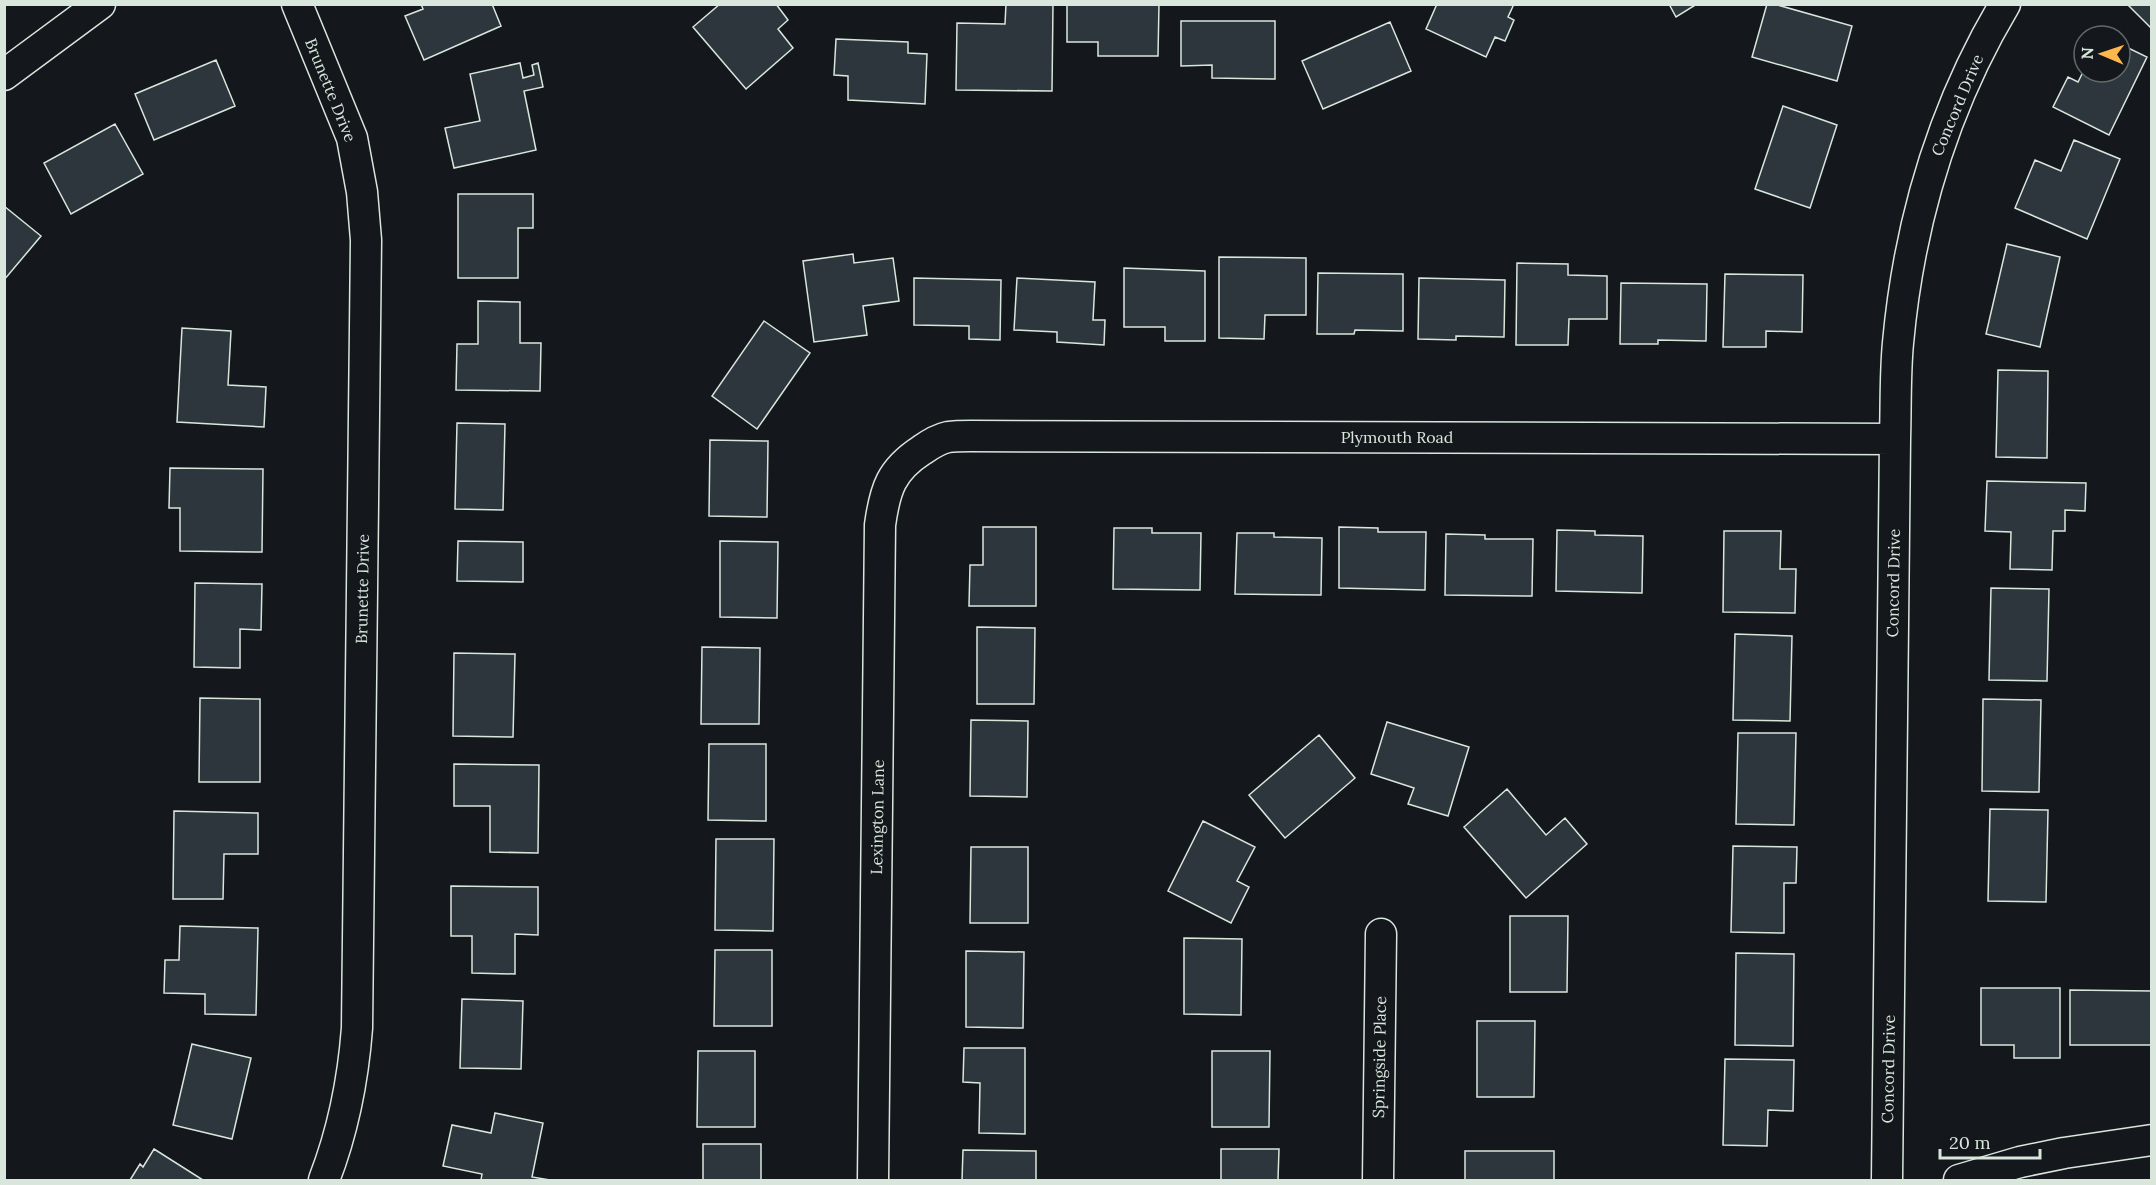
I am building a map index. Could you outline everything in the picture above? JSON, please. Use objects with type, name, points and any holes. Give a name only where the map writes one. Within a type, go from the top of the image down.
[{"type":"street","points":[[4,75],[100,4]]},
{"type":"street","name":"Brunette Drive","points":[[297,4],[352,138],[362,192],[366,240],[357,1028],[354,1066],[347,1106],[337,1147],[324,1180]]},
{"type":"street","name":"Concord Drive","points":[[1887,1180],[1898,344],[1910,252],[1922,199],[1953,107],[2005,4]]},
{"type":"street","name":"Plymouth Road","points":[[906,460],[947,437],[972,436],[1895,439]]},
{"type":"street","name":"Lexington Lane","points":[[873,1180],[880,525],[883,500],[893,476],[906,460]]},
{"type":"street","name":"Springside Place","points":[[1378,1180],[1381,934]]},
{"type":"street","points":[[1959,1180],[2031,1160],[2151,1140]]},
{"type":"building","points":[[421,4],[492,4],[501,26],[424,60],[405,16],[423,9]]},
{"type":"building","points":[[720,4],[776,4],[788,20],[778,29],[793,48],[746,89],[693,27]]},
{"type":"building","points":[[1006,4],[1053,4],[1052,91],[956,90],[957,23],[1005,24]]},
{"type":"building","points":[[1067,4],[1159,4],[1158,56],[1098,56],[1098,42],[1067,42]]},
{"type":"building","points":[[1437,4],[1514,4],[1508,17],[1514,20],[1505,41],[1495,37],[1486,57],[1426,29]]},
{"type":"building","points":[[1669,4],[1697,4],[1676,17]]},
{"type":"building","points":[[1767,4],[1852,26],[1837,81],[1752,57]]},
{"type":"building","points":[[2127,4],[2152,4],[2152,29]]},
{"type":"building","points":[[1181,21],[1275,21],[1275,79],[1212,78],[1212,65],[1181,66]]},
{"type":"building","points":[[1390,22],[1411,71],[1323,109],[1302,61]]},
{"type":"building","points":[[836,39],[908,42],[908,53],[927,54],[925,104],[848,100],[848,76],[834,75]]},
{"type":"building","points":[[2132,50],[2147,57],[2109,135],[2053,107],[2068,77],[2072,79],[2072,84],[2132,84]]},
{"type":"building","points":[[216,60],[235,106],[154,140],[135,94]]},
{"type":"building","points":[[520,63],[523,78],[534,75],[532,65],[538,63],[543,87],[524,91],[536,150],[454,168],[445,128],[480,121],[470,74]]},
{"type":"building","points":[[1783,106],[1837,125],[1810,208],[1755,189]]},
{"type":"building","points":[[115,124],[143,174],[71,214],[44,163]]},
{"type":"building","points":[[2074,140],[2120,159],[2087,239],[2015,208],[2035,160],[2061,171]]},
{"type":"building","points":[[458,194],[533,194],[533,228],[518,228],[518,278],[458,278]]},
{"type":"building","points":[[4,206],[41,236],[4,280]]},
{"type":"building","points":[[2007,244],[2060,257],[2040,347],[1986,334]]},
{"type":"building","points":[[853,254],[854,263],[893,258],[899,301],[863,306],[867,335],[814,342],[803,261]]},
{"type":"building","points":[[1219,257],[1306,258],[1306,315],[1265,315],[1264,339],[1219,338]]},
{"type":"building","points":[[1517,263],[1568,264],[1568,275],[1607,276],[1607,319],[1569,319],[1568,345],[1516,345]]},
{"type":"building","points":[[1124,268],[1205,271],[1205,341],[1165,341],[1165,327],[1124,327]]},
{"type":"building","points":[[1318,273],[1403,274],[1403,331],[1355,330],[1354,334],[1317,334]]},
{"type":"building","points":[[1725,274],[1803,275],[1802,332],[1766,331],[1766,347],[1723,347]]},
{"type":"building","points":[[914,278],[1001,280],[1000,340],[969,339],[969,326],[914,325]]},
{"type":"building","points":[[1017,278],[1095,282],[1093,320],[1105,320],[1104,345],[1057,342],[1057,332],[1014,330]]},
{"type":"building","points":[[1419,278],[1505,280],[1504,337],[1456,336],[1456,340],[1418,339]]},
{"type":"building","points":[[1621,283],[1707,284],[1706,341],[1658,340],[1658,344],[1620,344]]},
{"type":"building","points":[[478,301],[520,302],[520,343],[541,343],[540,391],[456,390],[457,344],[478,344]]},
{"type":"building","points":[[764,321],[810,353],[757,429],[712,396]]},
{"type":"building","points":[[182,328],[231,331],[228,385],[266,387],[264,427],[177,422]]},
{"type":"building","points":[[1998,370],[2048,371],[2047,458],[1996,457]]},
{"type":"building","points":[[457,423],[505,424],[503,510],[455,509]]},
{"type":"building","points":[[710,440],[768,441],[767,517],[709,516]]},
{"type":"building","points":[[170,468],[263,469],[262,552],[180,551],[180,508],[169,508]]},
{"type":"building","points":[[1987,481],[2086,483],[2085,511],[2065,510],[2065,531],[2053,531],[2052,570],[2010,569],[2011,532],[1985,531]]},
{"type":"building","points":[[983,527],[1036,527],[1036,606],[969,606],[970,565],[983,565]]},
{"type":"building","points":[[1339,527],[1378,528],[1378,532],[1426,532],[1425,590],[1339,588]]},
{"type":"building","points":[[1114,528],[1152,528],[1152,533],[1201,533],[1200,590],[1113,589]]},
{"type":"building","points":[[1557,530],[1595,531],[1595,535],[1643,536],[1642,593],[1556,591]]},
{"type":"building","points":[[1724,531],[1781,531],[1780,569],[1796,569],[1795,613],[1723,612]]},
{"type":"building","points":[[1237,533],[1274,533],[1274,537],[1322,538],[1321,595],[1235,594]]},
{"type":"building","points":[[1446,534],[1485,535],[1485,539],[1533,539],[1532,596],[1445,595]]},
{"type":"building","points":[[458,541],[523,542],[523,582],[457,581]]},
{"type":"building","points":[[720,541],[778,542],[777,618],[720,617]]},
{"type":"building","points":[[195,583],[262,584],[261,630],[240,629],[240,668],[194,667]]},
{"type":"building","points":[[1991,588],[2049,589],[2047,681],[1989,680]]},
{"type":"building","points":[[977,627],[1035,628],[1034,704],[977,704]]},
{"type":"building","points":[[1735,634],[1792,636],[1790,721],[1733,720]]},
{"type":"building","points":[[702,647],[760,648],[759,724],[701,724]]},
{"type":"building","points":[[454,653],[515,654],[513,737],[453,736]]},
{"type":"building","points":[[200,698],[260,699],[260,782],[199,782]]},
{"type":"building","points":[[1983,699],[2041,700],[2039,792],[1982,791]]},
{"type":"building","points":[[971,720],[1028,721],[1027,797],[970,796]]},
{"type":"building","points":[[1387,722],[1469,747],[1448,816],[1408,804],[1414,788],[1371,774]]},
{"type":"building","points":[[1738,733],[1796,733],[1794,825],[1736,824]]},
{"type":"building","points":[[1319,735],[1355,778],[1285,838],[1249,795]]},
{"type":"building","points":[[709,744],[766,744],[766,821],[708,820]]},
{"type":"building","points":[[454,764],[539,765],[538,853],[490,852],[490,806],[454,806]]},
{"type":"building","points":[[1507,789],[1546,835],[1565,818],[1587,844],[1526,898],[1464,827]]},
{"type":"building","points":[[1990,809],[2048,810],[2046,902],[1988,901]]},
{"type":"building","points":[[174,811],[258,813],[258,854],[224,854],[223,899],[173,899]]},
{"type":"building","points":[[1203,821],[1255,847],[1237,881],[1249,887],[1231,923],[1168,891]]},
{"type":"building","points":[[716,839],[774,839],[773,931],[715,930]]},
{"type":"building","points":[[1733,846],[1797,847],[1796,883],[1784,883],[1784,933],[1731,932]]},
{"type":"building","points":[[971,847],[1028,847],[1028,923],[970,923]]},
{"type":"building","points":[[451,886],[538,887],[538,935],[515,934],[515,974],[472,973],[472,936],[451,936]]},
{"type":"building","points":[[1510,916],[1568,916],[1567,992],[1510,992]]},
{"type":"building","points":[[180,926],[258,928],[256,1015],[205,1014],[205,994],[164,993],[165,960],[179,960]]},
{"type":"building","points":[[1184,938],[1242,939],[1241,1015],[1184,1014]]},
{"type":"building","points":[[715,950],[772,950],[772,1026],[714,1026]]},
{"type":"building","points":[[966,951],[1024,952],[1023,1028],[966,1027]]},
{"type":"building","points":[[1736,953],[1794,954],[1793,1046],[1735,1045]]},
{"type":"building","points":[[1981,988],[2060,988],[2060,1058],[2014,1058],[2014,1045],[1981,1045]]},
{"type":"building","points":[[2070,990],[2152,991],[2152,1045],[2070,1045]]},
{"type":"building","points":[[462,999],[523,1001],[521,1069],[460,1068]]},
{"type":"building","points":[[1477,1021],[1535,1021],[1534,1097],[1477,1097]]},
{"type":"building","points":[[192,1044],[251,1058],[232,1139],[173,1125]]},
{"type":"building","points":[[964,1048],[1025,1048],[1025,1134],[979,1133],[980,1083],[963,1082]]},
{"type":"building","points":[[698,1051],[755,1051],[755,1127],[697,1127]]},
{"type":"building","points":[[1212,1051],[1270,1051],[1269,1127],[1212,1127]]},
{"type":"building","points":[[1725,1059],[1794,1060],[1793,1111],[1768,1110],[1767,1146],[1723,1145]]},
{"type":"building","points":[[495,1113],[543,1123],[532,1177],[550,1180],[481,1180],[482,1174],[443,1166],[452,1125],[491,1133]]},
{"type":"building","points":[[703,1144],[761,1144],[761,1180],[703,1180]]},
{"type":"building","points":[[154,1149],[203,1180],[130,1180],[140,1164],[143,1167]]},
{"type":"building","points":[[1221,1149],[1279,1149],[1278,1180],[1221,1180]]},
{"type":"building","points":[[963,1150],[1036,1151],[1036,1180],[962,1180]]},
{"type":"building","points":[[1465,1151],[1554,1151],[1554,1180],[1465,1180]]}]
